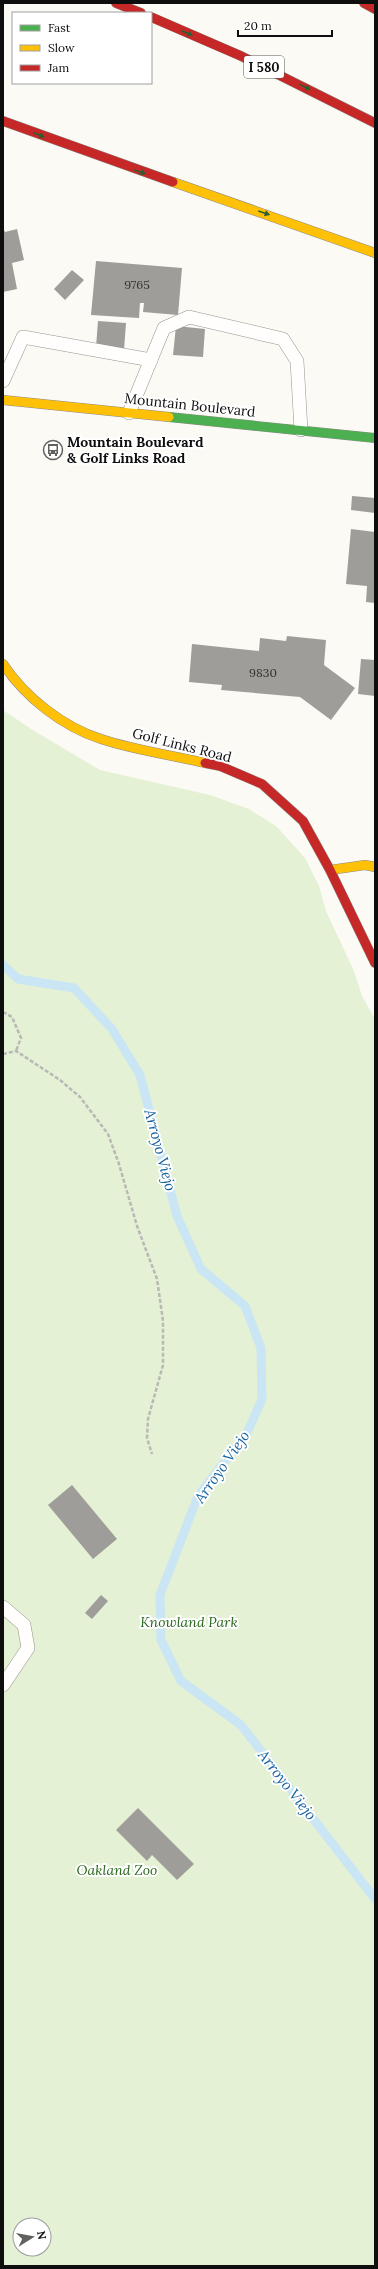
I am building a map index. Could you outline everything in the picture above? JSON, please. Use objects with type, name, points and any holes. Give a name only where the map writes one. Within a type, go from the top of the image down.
[{"type":"main road","points":[[116,3],[138,12]]},
{"type":"main road","points":[[364,3],[375,9]]},
{"type":"main road","name":"I 580","points":[[152,17],[240,56],[375,122]]},
{"type":"main road","points":[[3,121],[104,159],[296,224],[375,253]]},
{"type":"main road","name":"Mountain Boulevard","points":[[3,400],[375,438]]},
{"type":"main road","name":"Golf Links Road","points":[[3,664],[14,679],[39,705],[68,723],[100,739],[220,766],[262,784],[303,821],[330,870],[375,963]]},
{"type":"main road","points":[[330,870],[365,865],[375,867]]},
{"type":"lane","points":[[129,413],[164,328],[189,317],[283,339],[297,361],[301,430]]},
{"type":"lane","points":[[3,381],[23,337],[151,360]]},
{"type":"lane","points":[[3,1607],[24,1625],[28,1648],[3,1685]]},
{"type":"path","points":[[3,1012],[12,1017],[21,1038],[16,1051]]},
{"type":"path","points":[[3,1054],[16,1051],[60,1080],[80,1097],[108,1134],[119,1164],[137,1226],[157,1279],[163,1321],[163,1365],[148,1420],[147,1438],[152,1454]]},
{"type":"green space","name":"Knowland Park","points":[[3,710],[31,729],[100,770],[210,795],[249,809],[276,826],[305,858],[319,886],[326,911],[354,971],[362,996],[375,1019],[375,2266],[3,2266]]},
{"type":"building","points":[[3,228],[5,232],[17,229],[24,260],[12,263],[17,289],[3,292]]},
{"type":"building","points":[[96,261],[182,268],[178,315],[143,312],[144,303],[140,303],[139,318],[91,315]]},
{"type":"building","points":[[72,270],[84,280],[65,300],[54,289]]},
{"type":"building","points":[[98,321],[126,323],[124,350],[96,347]]},
{"type":"building","points":[[176,326],[205,329],[203,357],[173,355]]},
{"type":"building","points":[[352,496],[375,498],[375,513],[351,510]]},
{"type":"building","points":[[351,529],[375,532],[375,603],[366,602],[367,586],[346,584]]},
{"type":"building","points":[[287,636],[326,640],[324,665],[355,688],[331,720],[300,697],[221,690],[222,685],[189,682],[192,644],[259,651],[260,638],[286,641]]},
{"type":"building","points":[[361,659],[375,660],[375,696],[358,694]]},
{"type":"building","points":[[72,1485],[117,1539],[93,1559],[48,1505]]},
{"type":"building","points":[[101,1595],[108,1601],[92,1619],[85,1613]]},
{"type":"building","points":[[138,1808],[194,1864],[177,1880],[152,1855],[147,1861],[116,1830]]},
{"type":"waterway","name":"Arroyo Viejo","points":[[3,965],[18,979],[74,988],[112,1029],[140,1075],[177,1216],[201,1269],[245,1306],[261,1348],[262,1399],[247,1433],[198,1496],[160,1595],[161,1640],[181,1681],[241,1725],[375,1899]]},
{"type":"traffic: fast","points":[[169,417],[375,438]]},
{"type":"traffic: slow","points":[[173,182],[375,253]]},
{"type":"traffic: slow","points":[[3,400],[169,417]]},
{"type":"traffic: slow","points":[[3,664],[22,688],[34,699],[59,719],[87,734],[114,743],[205,763]]},
{"type":"traffic: slow","points":[[330,870],[365,865],[375,867]]},
{"type":"traffic: jam","points":[[116,3],[138,12]]},
{"type":"traffic: jam","points":[[364,3],[375,9]]},
{"type":"traffic: jam","points":[[152,17],[241,56],[375,123]]},
{"type":"traffic: jam","points":[[3,121],[173,182]]},
{"type":"traffic: jam","points":[[205,763],[220,766],[262,784],[303,821],[330,870],[375,963]]},
{"type":"place","name":"Mountain Boulevard & Golf Links Road","points":[[53,450]]},
{"type":"park label","name":"Oakland Zoo","points":[[117,1870]]}]
